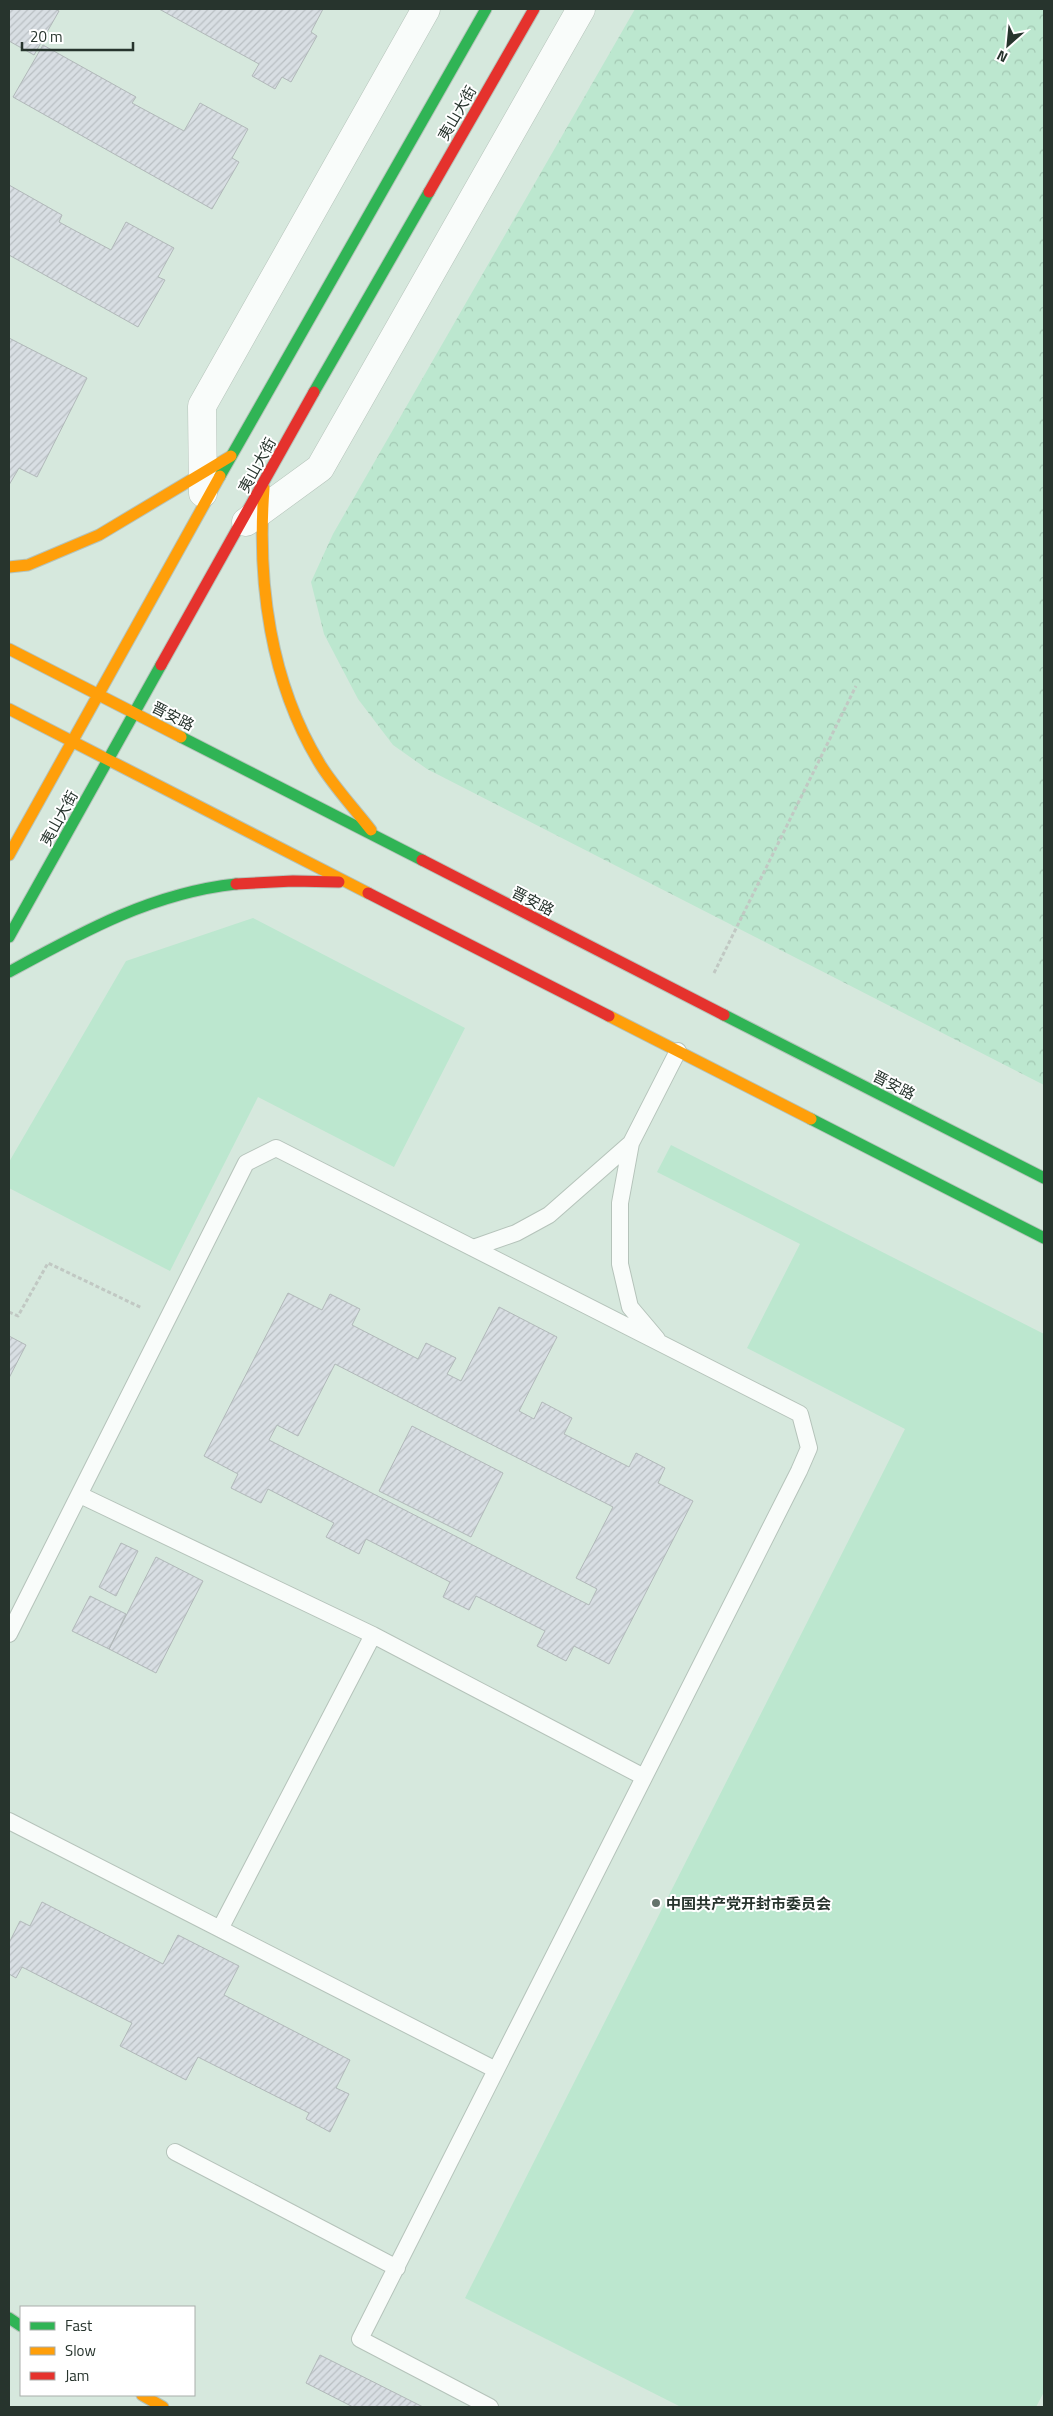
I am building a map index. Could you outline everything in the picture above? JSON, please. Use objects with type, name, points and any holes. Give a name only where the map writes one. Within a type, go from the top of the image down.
[{"type":"main road","name":"夷山大街","points":[[9,855],[203,505],[486,9]]},
{"type":"main road","name":"夷山大街","points":[[9,937],[265,480],[534,9]]},
{"type":"main road","points":[[9,567],[28,564],[99,535],[232,455]]},
{"type":"main road","points":[[265,480],[261,511],[264,587],[274,646],[292,710],[320,764],[377,837]]},
{"type":"main road","name":"晋安路","points":[[9,649],[1044,1178]]},
{"type":"main road","points":[[9,709],[1044,1238]]},
{"type":"main road","points":[[9,972],[88,928],[157,900],[221,886],[278,881],[347,882]]},
{"type":"main road","points":[[9,2318],[20,2325]]},
{"type":"main road","points":[[144,2396],[163,2407]]},
{"type":"street","points":[[203,505],[202,406],[426,9]]},
{"type":"street","points":[[239,527],[320,468],[581,9]]},
{"type":"lane","points":[[662,1344],[630,1307],[620,1264],[620,1203],[631,1142],[678,1052]]},
{"type":"lane","points":[[473,1248],[516,1233],[548,1215],[631,1142]]},
{"type":"lane","points":[[9,1634],[246,1163],[276,1148],[800,1414],[809,1448],[360,2339],[490,2407]]},
{"type":"lane","points":[[80,1495],[374,1635],[644,1778]]},
{"type":"lane","points":[[220,1929],[374,1635]]},
{"type":"lane","points":[[9,1822],[496,2070]]},
{"type":"lane","points":[[174,2152],[397,2268]]},
{"type":"path","points":[[699,1002],[856,686]]},
{"type":"path","points":[[9,1312],[18,1316],[48,1263],[167,1321]]},
{"type":"green space","points":[[635,9],[1044,9],[1044,1085],[427,769],[393,745],[358,699],[324,634],[311,582],[333,534]]},
{"type":"green space","points":[[253,918],[465,1028],[394,1167],[258,1097],[170,1271],[9,1188],[9,1162],[126,961]]},
{"type":"green space","points":[[671,1145],[1044,1334],[1044,2392],[1036,2407],[681,2407],[465,2298],[905,1429],[747,1348],[800,1244],[657,1172]]},
{"type":"building","points":[[9,9],[55,9],[59,11],[34,55],[9,41]]},
{"type":"building","points":[[159,9],[323,9],[311,32],[317,36],[291,82],[282,77],[275,89],[252,76],[259,64]]},
{"type":"building","points":[[43,45],[136,97],[132,103],[184,131],[200,103],[248,129],[232,158],[239,162],[212,209],[13,97]]},
{"type":"building","points":[[9,185],[62,215],[59,222],[111,250],[126,222],[174,248],[158,277],[165,280],[138,327],[9,255]]},
{"type":"building","points":[[9,338],[87,378],[37,477],[19,468],[9,485]]},
{"type":"building","points":[[288,1293],[322,1310],[330,1294],[360,1309],[352,1325],[418,1359],[426,1343],[456,1358],[447,1374],[461,1381],[499,1307],[557,1337],[519,1411],[534,1419],[542,1402],[572,1418],[564,1434],[629,1467],[636,1453],[665,1468],[658,1483],[693,1501],[609,1664],[574,1646],[566,1661],[537,1646],[545,1631],[476,1596],[469,1610],[443,1597],[450,1582],[366,1539],[359,1554],[326,1537],[334,1523],[268,1489],[261,1503],[231,1488],[238,1474],[204,1456]],"holes":[[[335,1364],[613,1507],[576,1578],[597,1589],[589,1605],[269,1440],[277,1425],[298,1436]]]},
{"type":"building","points":[[9,1336],[26,1345],[9,1378]]},
{"type":"building","points":[[412,1426],[503,1473],[471,1537],[379,1491]]},
{"type":"building","points":[[121,1543],[138,1551],[116,1596],[99,1587]]},
{"type":"building","points":[[156,1557],[203,1581],[156,1673],[109,1649]]},
{"type":"building","points":[[90,1596],[126,1614],[109,1649],[72,1631]]},
{"type":"building","points":[[42,1902],[163,1964],[178,1935],[239,1966],[224,1995],[350,2060],[336,2088],[349,2094],[330,2132],[306,2119],[309,2113],[198,2057],[186,2080],[120,2046],[132,2023],[22,1967],[16,1978],[9,1974],[9,1943],[20,1921],[30,1926]]},
{"type":"building","points":[[320,2355],[423,2407],[353,2407],[306,2383]]},
{"type":"traffic: fast","points":[[220,476],[486,9]]},
{"type":"traffic: fast","points":[[314,392],[429,192]]},
{"type":"traffic: fast","points":[[9,937],[161,665]]},
{"type":"traffic: fast","points":[[181,737],[422,860]]},
{"type":"traffic: fast","points":[[9,972],[118,916],[175,896],[236,884]]},
{"type":"traffic: fast","points":[[724,1015],[1044,1178]]},
{"type":"traffic: fast","points":[[811,1119],[1044,1238]]},
{"type":"traffic: fast","points":[[9,2318],[20,2325]]},
{"type":"traffic: slow","points":[[9,567],[28,565],[99,535],[231,456]]},
{"type":"traffic: slow","points":[[9,855],[220,476]]},
{"type":"traffic: slow","points":[[264,488],[262,523],[265,595],[278,665],[289,700],[320,764],[371,830]]},
{"type":"traffic: slow","points":[[9,649],[181,737]]},
{"type":"traffic: slow","points":[[9,709],[368,893]]},
{"type":"traffic: slow","points":[[609,1016],[811,1119]]},
{"type":"traffic: slow","points":[[144,2396],[163,2407]]},
{"type":"traffic: jam","points":[[429,192],[534,9]]},
{"type":"traffic: jam","points":[[161,665],[314,392]]},
{"type":"traffic: jam","points":[[422,860],[724,1015]]},
{"type":"traffic: jam","points":[[236,884],[293,881],[339,882]]},
{"type":"traffic: jam","points":[[368,893],[609,1016]]},
{"type":"place","name":"中国共产党开封市委员会","points":[[656,1903]]}]
